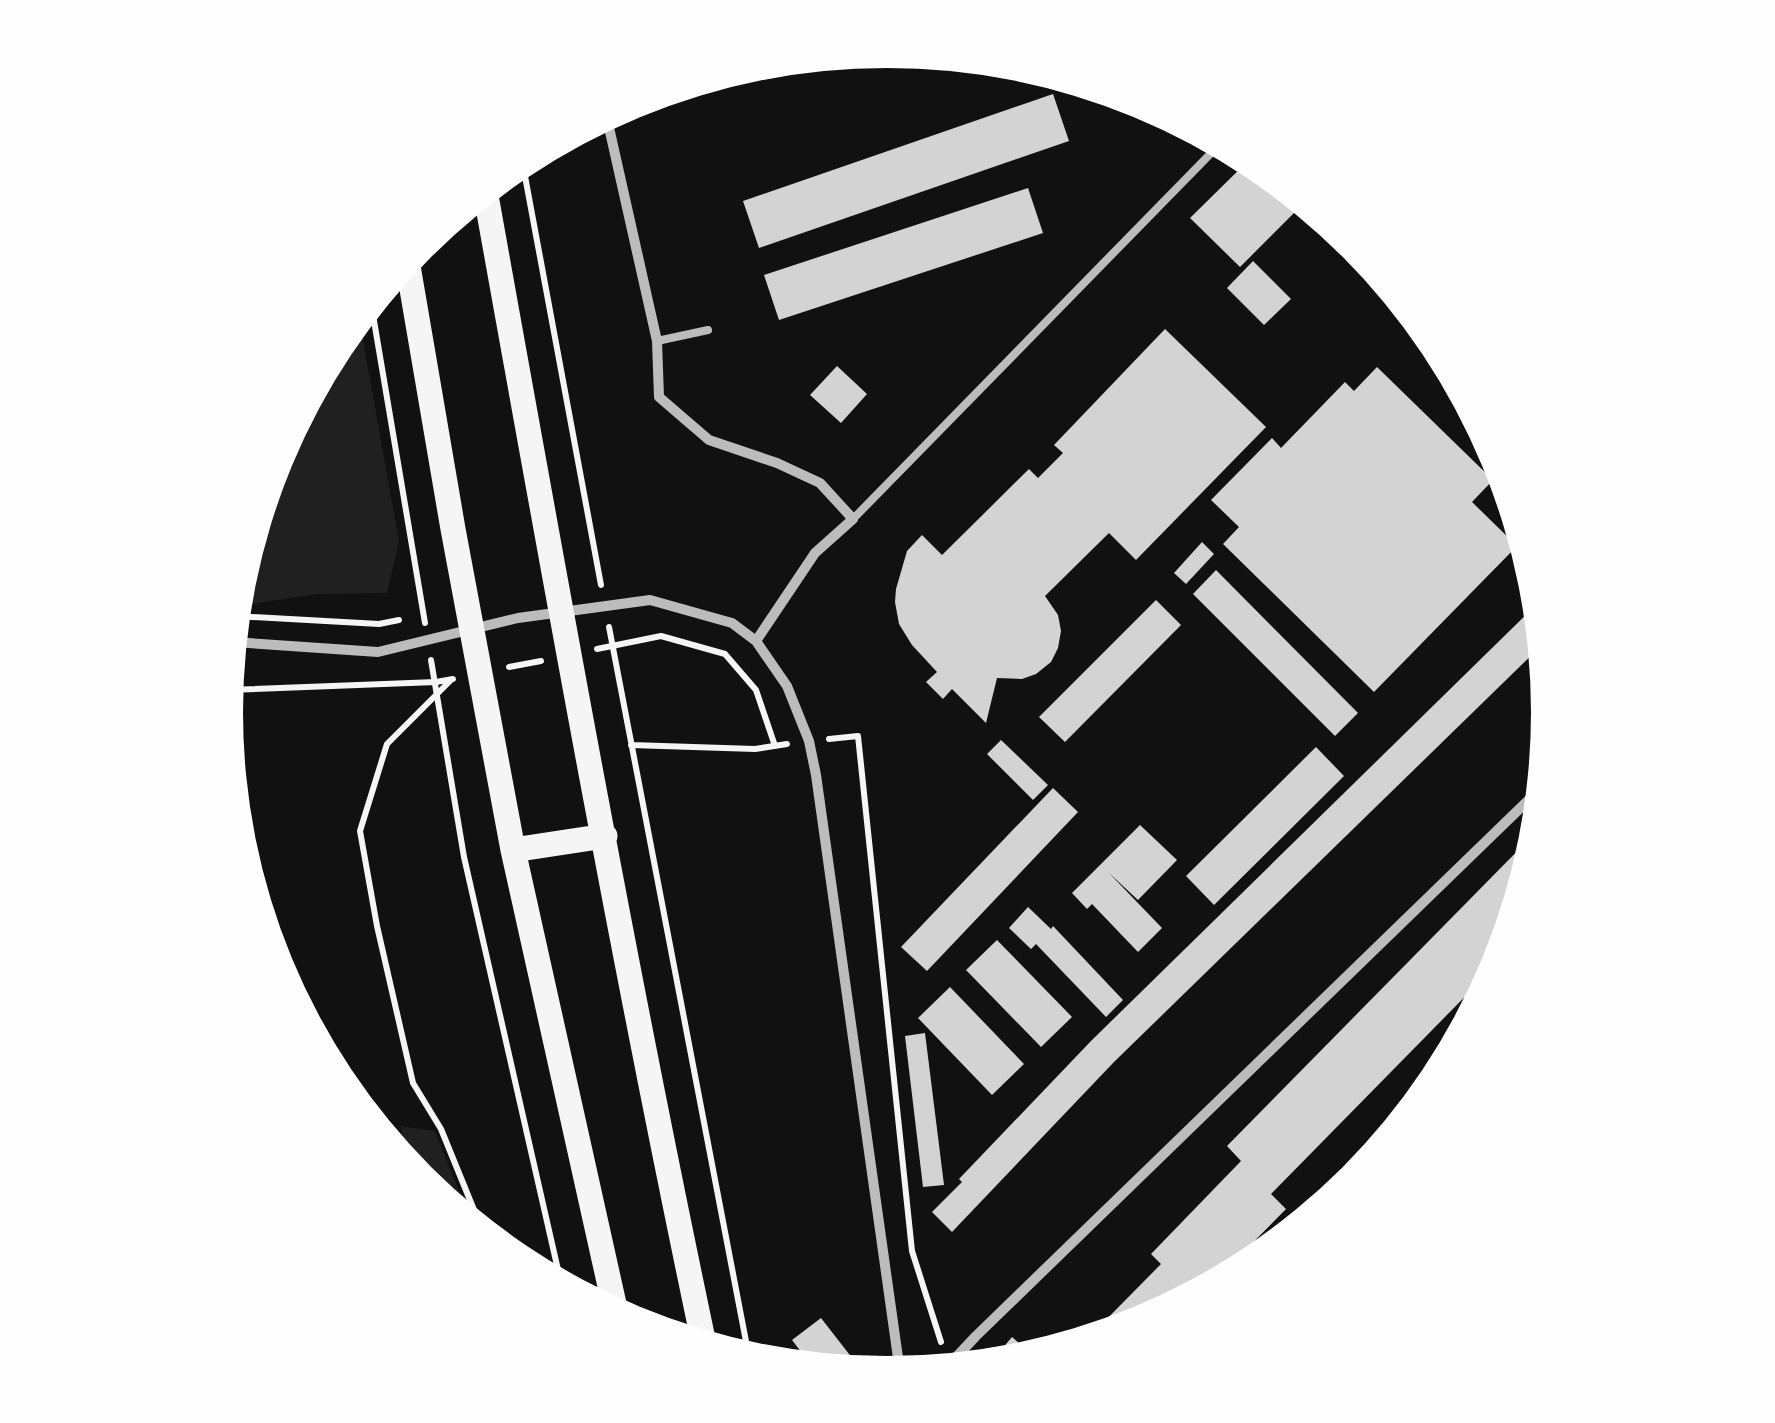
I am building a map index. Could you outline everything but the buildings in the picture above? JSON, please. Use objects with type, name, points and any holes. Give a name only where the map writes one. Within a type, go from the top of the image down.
[{"type":"main road","points":[[488,207],[546,532],[701,1328]]},
{"type":"main road","points":[[409,280],[513,850],[612,1293]]},
{"type":"main road","points":[[513,850],[605,836]]},
{"type":"street","points":[[610,131],[657,341],[659,398],[709,440],[777,463],[820,483],[854,519],[815,553],[756,640]]},
{"type":"street","points":[[247,643],[378,652],[518,618],[650,600],[732,622],[756,640],[787,686],[816,775],[898,1356]]},
{"type":"street","points":[[962,1351],[1525,804]]},
{"type":"lane","points":[[854,519],[1210,154]]},
{"type":"lane","points":[[657,341],[708,330]]},
{"type":"path","points":[[526,179],[602,589]]},
{"type":"path","points":[[374,323],[426,628]]},
{"type":"path","points":[[606,609],[745,1339]]},
{"type":"path","points":[[585,652],[661,636],[725,654],[756,690],[774,746]]},
{"type":"path","points":[[429,647],[464,857],[557,1264]]},
{"type":"path","points":[[509,667],[547,660]]},
{"type":"path","points":[[244,689],[436,682],[471,675]]},
{"type":"path","points":[[452,679],[387,744],[360,832],[413,1083],[441,1129],[472,1203]]},
{"type":"path","points":[[632,745],[755,749],[858,736],[912,1251],[943,1353]]},
{"type":"shaded area","points":[[363,339],[399,541],[387,593],[317,594],[253,604],[265,545],[293,465],[330,389]]},
{"type":"shaded area","points":[[401,1126],[435,1131],[459,1193],[432,1167],[402,1135]]}]
